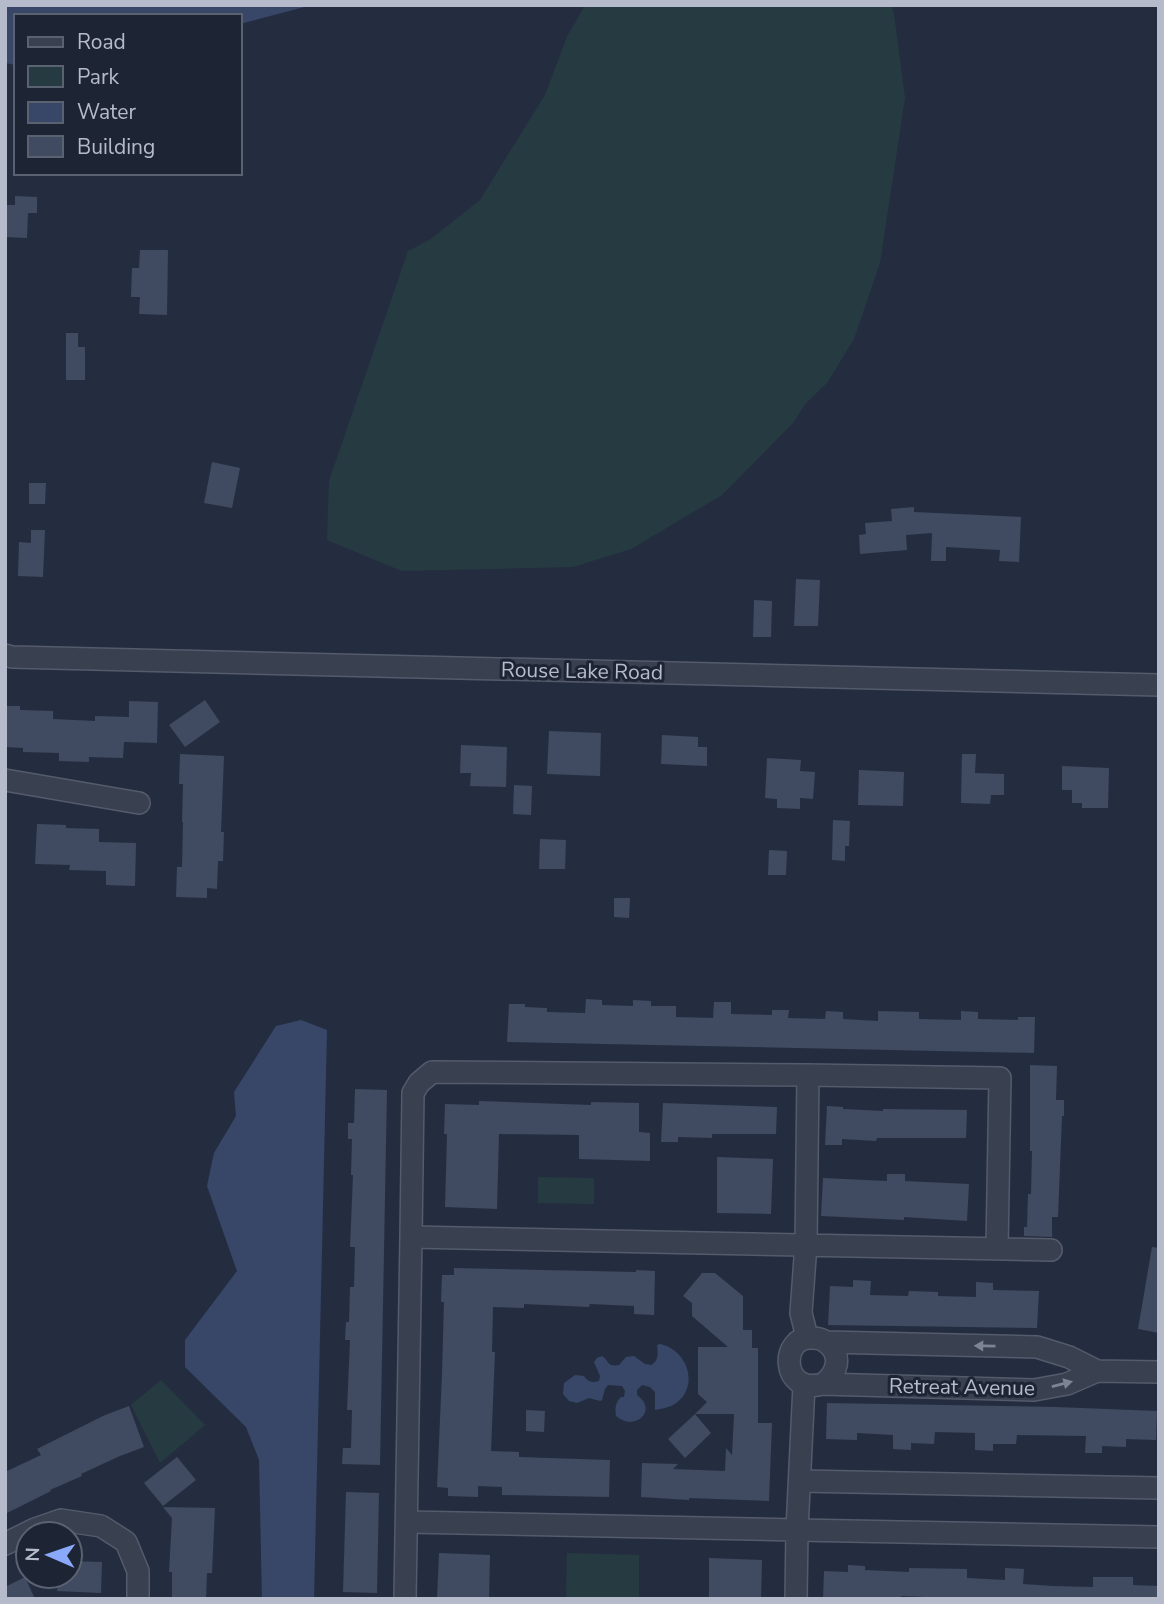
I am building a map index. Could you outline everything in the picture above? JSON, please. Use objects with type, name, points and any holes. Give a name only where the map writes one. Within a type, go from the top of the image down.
[{"type":"street","name":"Rouse Lake Road","points":[[5,655],[1159,685]]},
{"type":"street","points":[[5,779],[139,803]]},
{"type":"street","points":[[405,1599],[413,1093],[419,1083],[432,1072],[1000,1078],[997,1248]]},
{"type":"street","points":[[808,1075],[806,1244],[802,1313],[817,1340],[834,1350],[837,1359],[831,1378],[814,1385],[796,1380],[790,1372],[790,1353],[795,1346],[817,1340]]},
{"type":"street","points":[[411,1237],[1051,1250]]},
{"type":"street","name":"Retreat Avenue","points":[[817,1340],[1037,1347],[1069,1357],[1097,1371]]},
{"type":"street","name":"Retreat Avenue","points":[[814,1385],[1034,1390],[1067,1384],[1097,1371],[1159,1372]]},
{"type":"street","points":[[796,1599],[800,1481],[814,1385]]},
{"type":"street","points":[[800,1481],[1159,1489]]},
{"type":"street","points":[[5,1544],[61,1520],[101,1525],[126,1542],[138,1571],[138,1599]]},
{"type":"street","points":[[407,1522],[1159,1537]]},
{"type":"green space","points":[[585,5],[892,5],[905,98],[880,263],[854,339],[827,383],[805,404],[794,422],[722,495],[631,549],[573,567],[402,571],[327,540],[329,481],[408,251],[431,239],[480,200],[545,95],[567,37]]},
{"type":"green space","points":[[538,1177],[594,1178],[594,1204],[538,1203]]},
{"type":"green space","points":[[161,1380],[205,1425],[160,1463],[131,1405]]},
{"type":"green space","points":[[567,1553],[639,1555],[639,1599],[566,1599]]},
{"type":"water","points":[[5,5],[312,5],[242,23],[242,14],[14,14],[14,65],[5,63]]},
{"type":"water","points":[[301,1020],[327,1030],[314,1599],[262,1599],[259,1460],[246,1427],[185,1367],[185,1340],[237,1271],[207,1186],[214,1153],[236,1116],[234,1092],[276,1026]]},
{"type":"water","points":[[660,1344],[679,1355],[688,1372],[686,1391],[680,1400],[671,1406],[655,1410],[655,1392],[642,1385],[637,1390],[637,1395],[646,1407],[645,1413],[642,1418],[630,1422],[616,1416],[617,1404],[621,1397],[624,1397],[622,1386],[608,1385],[600,1401],[589,1398],[577,1403],[569,1401],[563,1394],[564,1383],[575,1375],[584,1376],[594,1382],[599,1381],[600,1376],[594,1362],[597,1358],[602,1356],[610,1365],[619,1365],[626,1357],[634,1356],[651,1365],[657,1359],[657,1345]]},
{"type":"building","points":[[15,196],[37,197],[37,213],[28,213],[27,238],[5,237],[6,205],[15,205]]},
{"type":"building","points":[[140,250],[168,250],[167,315],[139,314],[140,297],[131,297],[132,268],[139,268]]},
{"type":"building","points":[[66,333],[78,333],[78,347],[85,347],[85,380],[66,380]]},
{"type":"building","points":[[212,462],[240,468],[232,508],[204,503]]},
{"type":"building","points":[[29,483],[46,483],[45,504],[29,504]]},
{"type":"building","points":[[914,507],[914,512],[1021,517],[1019,562],[999,561],[1000,550],[946,547],[946,561],[931,561],[932,533],[906,535],[907,550],[860,554],[859,535],[866,534],[865,523],[892,521],[891,509]]},
{"type":"building","points":[[31,530],[45,530],[43,577],[18,576],[19,542],[31,543]]},
{"type":"building","points":[[796,579],[820,580],[818,626],[794,626]]},
{"type":"building","points":[[754,600],[772,601],[771,637],[753,637]]},
{"type":"building","points":[[205,700],[220,722],[185,747],[169,725]]},
{"type":"building","points":[[129,701],[158,702],[157,743],[124,742],[123,758],[89,757],[89,762],[59,761],[59,753],[23,752],[23,748],[5,747],[5,706],[20,706],[20,710],[53,711],[53,719],[95,721],[95,716],[129,717]]},
{"type":"building","points":[[549,731],[601,733],[600,776],[547,774]]},
{"type":"building","points":[[662,735],[698,737],[698,747],[707,747],[707,766],[661,764]]},
{"type":"building","points":[[461,745],[507,747],[506,787],[470,786],[471,773],[460,773]]},
{"type":"building","points":[[180,754],[224,756],[221,832],[224,832],[223,861],[218,861],[217,889],[207,888],[207,898],[176,897],[177,867],[182,867],[183,784],[179,784]]},
{"type":"building","points":[[962,754],[976,754],[975,773],[1004,774],[1004,795],[991,795],[990,804],[961,803]]},
{"type":"building","points":[[767,758],[801,760],[800,771],[815,772],[813,799],[800,798],[800,809],[777,808],[777,799],[765,798]]},
{"type":"building","points":[[1062,766],[1109,768],[1108,808],[1082,808],[1082,803],[1072,803],[1072,790],[1062,790]]},
{"type":"building","points":[[859,770],[904,772],[903,806],[858,805]]},
{"type":"building","points":[[514,785],[532,786],[531,815],[513,814]]},
{"type":"building","points":[[833,820],[850,821],[849,846],[845,846],[845,861],[832,860]]},
{"type":"building","points":[[37,824],[99,829],[99,842],[136,843],[135,886],[106,885],[106,871],[69,870],[70,865],[35,864]]},
{"type":"building","points":[[540,839],[566,840],[565,869],[539,869]]},
{"type":"building","points":[[769,850],[787,851],[786,875],[768,875]]},
{"type":"building","points":[[614,898],[630,898],[629,918],[614,917]]},
{"type":"building","points":[[586,999],[602,1000],[602,1005],[633,1006],[633,1000],[651,1001],[651,1006],[676,1006],[676,1017],[713,1018],[714,1002],[731,1002],[731,1014],[772,1015],[772,1010],[789,1010],[788,1018],[825,1019],[826,1011],[843,1012],[843,1019],[878,1021],[878,1011],[919,1012],[919,1019],[961,1020],[961,1011],[978,1012],[978,1019],[1018,1020],[1018,1017],[1035,1017],[1034,1053],[507,1042],[509,1004],[547,1008],[547,1012],[585,1013]]},
{"type":"building","points":[[1030,1065],[1057,1066],[1056,1100],[1064,1100],[1058,1217],[1052,1217],[1052,1237],[1024,1236],[1024,1227],[1027,1227],[1028,1194],[1031,1194]]},
{"type":"building","points":[[355,1089],[387,1090],[380,1465],[342,1464],[343,1448],[351,1448],[352,1410],[347,1410],[350,1340],[345,1340],[346,1322],[349,1322],[350,1287],[354,1287],[355,1247],[350,1247],[352,1139],[348,1139],[348,1123],[354,1123]]},
{"type":"building","points":[[479,1101],[591,1105],[591,1102],[639,1103],[639,1132],[650,1133],[650,1161],[579,1159],[579,1135],[499,1134],[497,1209],[445,1207],[445,1104],[479,1105]]},
{"type":"building","points":[[663,1103],[777,1107],[776,1134],[712,1134],[712,1138],[678,1137],[678,1142],[661,1142]]},
{"type":"building","points":[[827,1106],[883,1111],[967,1110],[966,1138],[877,1138],[876,1141],[842,1139],[842,1145],[825,1145]]},
{"type":"building","points":[[717,1157],[773,1159],[771,1214],[717,1213]]},
{"type":"building","points":[[887,1174],[905,1174],[905,1181],[969,1184],[967,1221],[821,1216],[823,1178],[887,1181]]},
{"type":"building","points":[[1152,1247],[1159,1248],[1159,1333],[1138,1329]]},
{"type":"building","points":[[454,1268],[655,1271],[654,1315],[634,1314],[634,1306],[524,1304],[524,1308],[493,1307],[492,1352],[495,1352],[491,1451],[519,1452],[519,1457],[610,1460],[609,1497],[502,1495],[502,1487],[478,1486],[478,1497],[448,1496],[448,1488],[437,1487],[444,1302],[441,1302],[442,1275],[454,1275]]},
{"type":"building","points":[[702,1273],[715,1273],[743,1296],[743,1330],[752,1330],[752,1348],[758,1348],[758,1423],[772,1423],[769,1501],[641,1497],[642,1463],[678,1464],[673,1469],[725,1471],[726,1448],[732,1455],[734,1414],[695,1414],[707,1402],[698,1394],[698,1347],[728,1347],[692,1316],[692,1303],[683,1296]]},
{"type":"building","points":[[853,1280],[871,1281],[870,1295],[908,1296],[909,1291],[938,1292],[938,1296],[976,1297],[976,1282],[993,1283],[993,1290],[1039,1291],[1037,1328],[828,1325],[830,1286],[853,1287]]},
{"type":"building","points":[[827,1403],[1157,1411],[1156,1440],[1126,1439],[1126,1447],[1102,1446],[1102,1453],[1085,1453],[1086,1436],[1017,1435],[1016,1444],[993,1444],[993,1451],[975,1450],[975,1433],[935,1432],[934,1444],[911,1443],[911,1450],[893,1449],[893,1435],[857,1433],[857,1440],[826,1439]]},
{"type":"building","points":[[129,1406],[144,1447],[81,1474],[82,1476],[5,1514],[5,1472],[41,1455],[37,1449]]},
{"type":"building","points":[[526,1410],[545,1411],[544,1432],[526,1431]]},
{"type":"building","points":[[695,1414],[711,1433],[685,1458],[668,1439]]},
{"type":"building","points":[[177,1457],[196,1480],[163,1506],[144,1483]]},
{"type":"building","points":[[346,1492],[379,1493],[377,1593],[343,1592]]},
{"type":"building","points":[[163,1507],[215,1508],[212,1573],[207,1573],[206,1599],[172,1599],[172,1572],[169,1572],[172,1518]]},
{"type":"building","points":[[439,1553],[490,1555],[489,1599],[437,1599]]},
{"type":"building","points":[[709,1558],[762,1560],[761,1599],[709,1599]]},
{"type":"building","points":[[84,1561],[102,1562],[101,1593],[57,1591],[84,1590]]},
{"type":"building","points":[[848,1565],[865,1566],[865,1570],[909,1572],[909,1568],[967,1569],[967,1578],[1005,1580],[1005,1568],[1024,1569],[1023,1584],[1053,1586],[1093,1587],[1093,1577],[1133,1577],[1133,1585],[1159,1586],[1159,1599],[974,1599],[901,1596],[901,1599],[823,1599],[824,1571],[848,1572]]},
{"type":"building","points":[[14,1582],[14,1590],[31,1590],[35,1599],[5,1599],[5,1587]]}]
